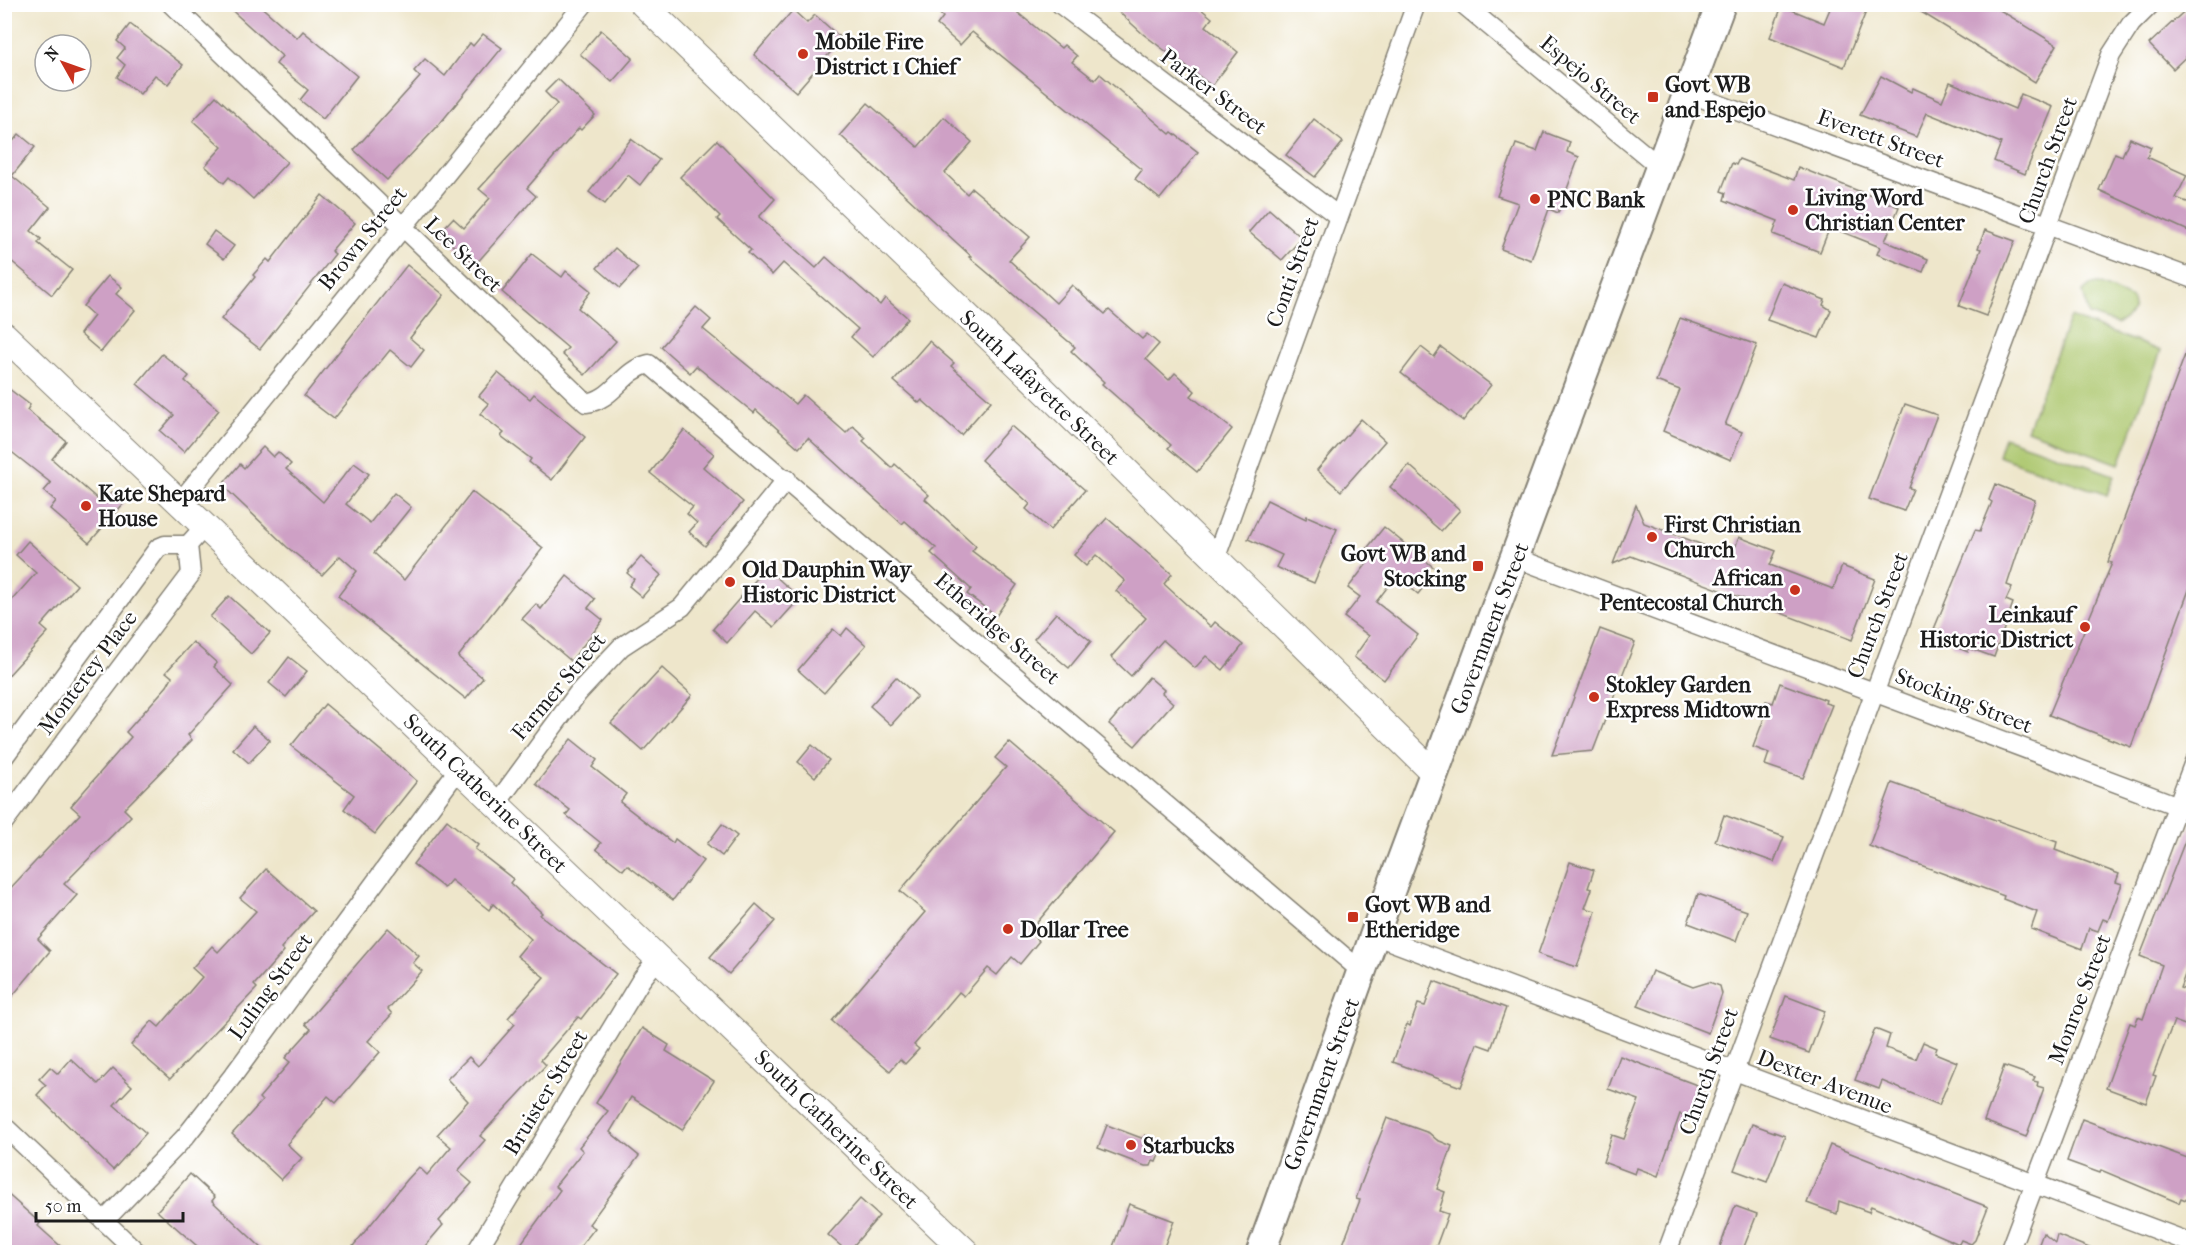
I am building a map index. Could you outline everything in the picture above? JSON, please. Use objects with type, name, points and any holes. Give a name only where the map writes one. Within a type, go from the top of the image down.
[{"type":"main road","name":"Government Street","points":[[1261,1252],[1374,935],[1661,168],[1720,4]]},
{"type":"street","name":"Lee Street","points":[[171,4],[586,403],[600,402]]},
{"type":"street","name":"Brown Street","points":[[180,502],[584,4]]},
{"type":"street","name":"South Lafayette Street","points":[[643,4],[1216,557],[1434,773]]},
{"type":"street","name":"Parker Street","points":[[1060,4],[1338,216]]},
{"type":"street","name":"Conti Street","points":[[1216,557],[1416,4]]},
{"type":"street","name":"Espejo Street","points":[[1463,4],[1661,168]]},
{"type":"street","name":"Church Street","points":[[1667,1252],[2111,55],[2131,24],[2151,4]]},
{"type":"street","name":"Everett Street","points":[[1688,93],[2193,279]]},
{"type":"street","name":"South Catherine Street","points":[[4,335],[460,767],[966,1252]]},
{"type":"street","name":"Etheridge Street","points":[[600,402],[636,367],[649,364],[787,479],[1361,971]]},
{"type":"street","name":"Farmer Street","points":[[497,803],[578,693],[621,647],[682,607],[787,479]]},
{"type":"street","points":[[188,545],[205,525]]},
{"type":"street","name":"Monterey Place","points":[[4,757],[158,548],[165,545],[188,545],[191,574],[4,822]]},
{"type":"street","name":"Stocking Street","points":[[1516,558],[2185,809]]},
{"type":"street","name":"Monroe Street","points":[[2009,1252],[2185,809],[2193,762]]},
{"type":"street","name":"Luling Street","points":[[104,1221],[185,1137],[235,1073],[460,767]]},
{"type":"street","name":"Dexter Avenue","points":[[1374,935],[2193,1244]]},
{"type":"street","name":"Bruister Street","points":[[476,1252],[641,980],[658,958]]},
{"type":"street","points":[[4,1126],[137,1252]]},
{"type":"green space","points":[[2098,284],[2132,299],[2134,303],[2133,311],[2117,324],[2089,315],[2083,292],[2091,285]]},
{"type":"green space","points":[[2070,317],[2161,351],[2119,464],[2027,430]]},
{"type":"green space","points":[[2004,437],[2114,475],[2107,495],[1998,456]]},
{"type":"building","points":[[225,4],[258,4],[297,38],[303,31],[357,76],[323,119],[300,100],[308,90],[276,64],[282,56]]},
{"type":"building","points":[[929,4],[1007,4],[1061,48],[1064,45],[1077,56],[1072,62],[1095,80],[1100,74],[1170,134],[1172,132],[1198,152],[1160,199],[1135,179],[1142,170],[972,32],[960,45],[937,25],[943,17]]},
{"type":"building","points":[[1110,4],[1195,4],[1212,18],[1206,26],[1238,52],[1212,86],[1143,34]]},
{"type":"building","points":[[1832,4],[1869,4],[1844,67],[1770,37],[1782,6],[1824,23]]},
{"type":"building","points":[[1908,4],[1990,4],[2057,45],[2035,82]]},
{"type":"building","points":[[2192,4],[2193,50],[2173,69],[2149,44]]},
{"type":"building","points":[[793,10],[807,23],[815,15],[842,39],[796,92],[754,55]]},
{"type":"building","points":[[130,24],[183,65],[168,84],[155,75],[140,94],[117,77],[125,65],[117,58],[125,48],[117,41]]},
{"type":"building","points":[[601,30],[633,58],[612,82],[580,54]]},
{"type":"building","points":[[483,34],[502,48],[437,127],[387,180],[354,150],[420,77],[414,71],[425,59],[445,76],[470,43],[473,46]]},
{"type":"building","points":[[1881,76],[1911,92],[1913,88],[1942,101],[1950,82],[2015,109],[2021,94],[2053,107],[2025,174],[1994,161],[2001,143],[1927,113],[1916,137],[1860,115]]},
{"type":"building","points":[[558,79],[595,115],[581,130],[579,128],[527,188],[536,196],[475,265],[439,233],[453,218],[464,228],[490,198],[479,189],[557,104],[545,92]]},
{"type":"building","points":[[216,96],[287,162],[253,199],[229,177],[224,183],[205,166],[222,147],[193,121]]},
{"type":"building","points":[[868,103],[918,147],[944,117],[972,142],[945,173],[967,194],[972,188],[1030,237],[1009,260],[1056,303],[1072,285],[1105,314],[1109,310],[1142,339],[1147,334],[1159,344],[1146,359],[1169,380],[1175,373],[1195,391],[1191,396],[1232,429],[1197,472],[1168,448],[1171,445],[1102,384],[1104,382],[1071,351],[1075,347],[969,257],[971,256],[840,135]]},
{"type":"building","points":[[1314,119],[1343,142],[1315,177],[1286,155]]},
{"type":"building","name":"PNC Bank","points":[[1544,132],[1570,142],[1567,152],[1579,157],[1558,213],[1549,209],[1531,260],[1501,249],[1518,203],[1497,196],[1516,144],[1537,151]]},
{"type":"building","points":[[19,134],[35,147],[12,176],[50,207],[31,231],[41,239],[38,243],[72,270],[52,295],[4,255],[4,152]]},
{"type":"building","points":[[2130,138],[2151,147],[2147,157],[2187,175],[2176,198],[2193,204],[2193,233],[2099,190],[2115,153],[2122,156]]},
{"type":"building","points":[[631,139],[659,160],[640,185],[628,175],[605,204],[589,192]]},
{"type":"building","points":[[717,140],[775,199],[759,217],[816,268],[826,257],[880,305],[885,298],[908,318],[873,357],[851,337],[858,329],[783,263],[772,275],[748,253],[751,250],[717,219],[720,216],[680,177]]},
{"type":"building","name":"Living Word Christian Center","points":[[1739,159],[1794,180],[1798,167],[1899,207],[1885,241],[1928,259],[1923,272],[1877,254],[1880,247],[1830,227],[1820,252],[1773,234],[1778,221],[1724,200],[1726,193],[1721,191],[1732,163],[1736,165]]},
{"type":"building","points":[[322,195],[355,223],[331,251],[335,254],[260,349],[221,319],[255,277],[253,275],[267,259],[270,262]]},
{"type":"building","points":[[1269,209],[1302,238],[1282,260],[1249,232]]},
{"type":"building","points":[[1985,230],[2015,241],[1986,316],[1959,306],[1981,249],[1978,248]]},
{"type":"building","points":[[214,231],[234,246],[224,259],[205,244]]},
{"type":"building","points":[[615,248],[638,268],[620,288],[597,268]]},
{"type":"building","points":[[532,254],[562,277],[566,271],[591,291],[578,308],[616,341],[585,375],[562,354],[568,348],[502,292]]},
{"type":"building","points":[[407,265],[444,295],[410,338],[424,350],[411,367],[390,350],[334,419],[304,396]]},
{"type":"building","points":[[108,276],[122,287],[116,294],[135,310],[101,352],[80,334],[94,316],[83,306]]},
{"type":"building","points":[[1782,283],[1825,300],[1823,305],[1831,310],[1819,338],[1767,320]]},
{"type":"building","points":[[696,307],[711,320],[703,329],[795,404],[803,395],[846,433],[853,426],[866,438],[863,441],[892,468],[895,464],[929,495],[925,499],[976,546],[972,551],[1017,585],[996,616],[967,594],[971,589],[931,553],[936,548],[905,521],[902,524],[808,438],[799,448],[756,410],[754,413],[696,366],[690,373],[661,347]]},
{"type":"building","points":[[1680,318],[1757,345],[1725,425],[1742,432],[1731,460],[1663,431],[1680,390],[1656,381]]},
{"type":"building","points":[[2192,336],[2193,579],[2131,747],[2049,715],[2112,563],[2108,562]]},
{"type":"building","points":[[929,341],[954,363],[951,366],[991,401],[961,435],[922,400],[919,403],[894,381]]},
{"type":"building","points":[[1421,347],[1434,357],[1441,347],[1491,385],[1463,421],[1401,373]]},
{"type":"building","points":[[162,354],[189,376],[185,381],[219,410],[184,452],[160,431],[174,415],[137,384]]},
{"type":"building","points":[[498,373],[530,399],[534,394],[585,437],[552,480],[529,462],[531,459],[501,436],[504,433],[480,414],[489,404],[479,396]]},
{"type":"building","points":[[4,385],[30,405],[27,410],[66,441],[52,459],[102,503],[112,492],[124,503],[89,543],[50,509],[56,501],[44,491],[51,483],[4,446]]},
{"type":"building","points":[[1905,404],[1937,415],[1909,488],[1913,489],[1904,511],[1869,499]]},
{"type":"building","points":[[1361,419],[1385,441],[1341,491],[1317,470]]},
{"type":"building","points":[[1011,426],[1085,490],[1050,530],[1026,509],[1030,504],[981,460]]},
{"type":"building","points":[[684,430],[714,454],[703,467],[743,502],[705,546],[689,532],[697,523],[687,514],[693,507],[650,473]]},
{"type":"building","points":[[263,447],[273,457],[278,452],[291,464],[286,469],[323,502],[354,463],[369,474],[346,504],[370,523],[394,493],[411,507],[374,553],[404,580],[472,492],[543,548],[458,657],[483,678],[466,699],[338,596],[357,571],[340,556],[322,575],[287,547],[222,485],[240,464],[244,468]]},
{"type":"building","points":[[1409,465],[1460,510],[1441,531],[1390,487]]},
{"type":"building","points":[[1995,484],[2035,500],[2007,585],[2012,587],[2006,600],[2013,603],[1994,657],[1969,648],[1968,652],[1951,645],[1952,642],[1939,637],[1941,631],[1934,629],[1975,530],[1980,531],[1992,502],[1989,500]]},
{"type":"building","points":[[1267,500],[1306,519],[1307,516],[1337,529],[1314,583],[1276,567],[1282,555],[1248,539]]},
{"type":"building","name":"African Pentecostal Church","points":[[1636,505],[1644,523],[1732,556],[1739,537],[1776,551],[1770,565],[1833,589],[1842,566],[1875,579],[1852,640],[1631,556],[1613,564]]},
{"type":"building","points":[[1107,518],[1172,574],[1164,584],[1211,627],[1215,622],[1243,645],[1223,670],[1206,656],[1195,668],[1163,640],[1131,676],[1111,657],[1146,618],[1116,591],[1125,581],[1096,555],[1086,566],[1074,555]]},
{"type":"building","points":[[1384,527],[1437,570],[1418,594],[1396,576],[1376,602],[1418,635],[1384,680],[1354,657],[1369,636],[1344,617],[1360,597],[1348,588],[1372,557],[1365,551]]},
{"type":"building","points":[[28,541],[77,585],[41,626],[48,632],[4,680],[4,593],[12,600],[36,573],[16,555]]},
{"type":"building","points":[[641,557],[661,575],[642,597],[629,586],[634,579],[627,573]]},
{"type":"building","points":[[766,568],[800,598],[774,627],[755,611],[727,643],[713,629]]},
{"type":"building","points":[[567,576],[595,599],[588,608],[603,620],[571,661],[522,619],[536,604],[541,609]]},
{"type":"building","points":[[229,596],[270,633],[251,654],[210,617]]},
{"type":"building","points":[[1056,613],[1091,641],[1069,668],[1034,639]]},
{"type":"building","points":[[847,628],[866,645],[824,693],[798,670],[833,629],[841,636]]},
{"type":"building","name":"Stokley Garden Express Midtown","points":[[1600,629],[1635,642],[1593,751],[1552,755]]},
{"type":"building","points":[[193,642],[217,663],[214,667],[233,685],[188,735],[192,740],[124,809],[131,816],[64,884],[77,895],[38,939],[50,951],[4,1006],[4,895],[80,814],[71,806],[131,737],[126,732],[167,686],[172,677],[166,672]]},
{"type":"building","points":[[289,657],[307,671],[286,697],[269,683]]},
{"type":"building","points":[[662,668],[692,695],[643,751],[611,723]]},
{"type":"building","points":[[896,677],[917,696],[891,725],[870,706]]},
{"type":"building","points":[[1149,677],[1164,690],[1162,693],[1173,703],[1135,746],[1109,724]]},
{"type":"building","points":[[1780,683],[1826,700],[1825,703],[1832,705],[1803,778],[1765,765],[1769,753],[1753,747],[1765,716],[1761,715],[1766,701],[1773,703]]},
{"type":"building","points":[[325,704],[417,781],[375,834],[344,809],[354,795],[291,746]]},
{"type":"building","points":[[253,726],[270,740],[249,763],[233,749]]},
{"type":"building","points":[[571,739],[597,760],[592,767],[626,794],[620,802],[673,843],[675,839],[703,861],[673,900],[627,865],[623,870],[596,849],[601,843],[566,815],[570,810],[536,784]]},
{"type":"building","points":[[1009,742],[1114,832],[1029,932],[1039,941],[1020,964],[1012,957],[997,975],[988,968],[964,996],[959,992],[914,1045],[919,1049],[905,1064],[900,1059],[890,1071],[832,1021],[925,912],[900,891],[1006,767],[995,758]]},
{"type":"building","points":[[812,745],[829,760],[815,777],[798,762]]},
{"type":"building","points":[[1892,783],[2057,842],[2055,850],[2119,874],[2116,882],[2122,884],[2108,921],[2103,919],[2098,931],[2089,928],[2082,949],[2031,929],[2037,912],[2003,899],[2004,896],[1869,846]]},
{"type":"building","points":[[1724,815],[1784,837],[1774,862],[1715,841]]},
{"type":"building","points":[[447,820],[478,845],[475,849],[513,879],[510,883],[542,913],[540,915],[616,974],[581,1019],[578,1017],[541,1060],[546,1065],[480,1136],[485,1140],[458,1171],[472,1183],[439,1221],[443,1225],[420,1252],[361,1252],[353,1246],[407,1180],[419,1167],[427,1175],[451,1147],[437,1135],[468,1101],[447,1079],[469,1057],[478,1066],[515,1024],[508,1018],[544,977],[517,956],[531,939],[493,904],[489,910],[451,880],[444,888],[413,864]]},
{"type":"building","points":[[2192,823],[2193,954],[2180,988],[2193,992],[2193,1028],[2174,1021],[2153,1075],[2156,1076],[2146,1103],[2106,1088],[2130,1023],[2135,1025],[2138,1017],[2143,1019],[2162,965],[2140,956]]},
{"type":"building","points":[[722,824],[737,836],[722,856],[707,844]]},
{"type":"building","points":[[1570,862],[1594,870],[1588,888],[1592,889],[1585,908],[1596,911],[1577,967],[1538,954]]},
{"type":"building","points":[[266,869],[314,911],[281,948],[284,951],[254,985],[257,988],[170,1079],[131,1045],[152,1021],[159,1027],[202,977],[192,968],[212,946],[218,952],[256,911],[240,898]]},
{"type":"building","points":[[1698,894],[1747,911],[1736,941],[1688,923]]},
{"type":"building","points":[[756,904],[775,921],[729,974],[710,957]]},
{"type":"building","points":[[388,928],[419,956],[413,963],[422,971],[388,1009],[392,1014],[368,1041],[380,1052],[336,1103],[328,1096],[287,1144],[302,1158],[281,1180],[232,1134],[262,1101],[259,1098],[290,1062],[285,1058],[311,1029],[305,1024]]},
{"type":"building","points":[[1652,971],[1693,987],[1709,982],[1720,986],[1722,994],[1708,1033],[1638,1006]]},
{"type":"building","points":[[1434,981],[1506,1008],[1491,1049],[1477,1044],[1461,1087],[1393,1062],[1407,1024],[1410,1026],[1418,1004],[1425,1006]]},
{"type":"building","points":[[1786,996],[1825,1011],[1809,1053],[1770,1039]]},
{"type":"building","points":[[642,1028],[669,1045],[666,1051],[714,1081],[682,1130],[631,1097],[610,1132],[639,1156],[589,1224],[595,1228],[576,1252],[515,1252],[560,1190],[555,1186],[583,1151],[579,1147],[608,1111],[596,1103]]},
{"type":"building","points":[[1875,1029],[1890,1035],[1886,1048],[1916,1059],[1923,1042],[1937,1048],[1935,1053],[1957,1062],[1939,1105],[1882,1081],[1879,1089],[1855,1080]]},
{"type":"building","points":[[1620,1056],[1702,1087],[1690,1118],[1680,1114],[1658,1176],[1637,1168],[1635,1174],[1603,1162],[1612,1135],[1624,1139],[1639,1100],[1608,1089]]},
{"type":"building","points":[[71,1059],[98,1084],[113,1068],[132,1086],[114,1105],[146,1133],[113,1170],[37,1095],[46,1085],[39,1079],[50,1067],[58,1074]]},
{"type":"building","points":[[2004,1066],[2035,1077],[2033,1081],[2038,1082],[2037,1086],[2044,1088],[2026,1137],[1984,1121]]},
{"type":"building","points":[[1387,1118],[1429,1133],[1437,1140],[1452,1146],[1437,1189],[1445,1192],[1439,1211],[1448,1214],[1434,1252],[1340,1252],[1360,1200],[1356,1199],[1361,1184]]},
{"type":"building","points":[[2082,1119],[2193,1160],[2193,1203],[2181,1198],[2179,1203],[2101,1170],[2100,1173],[2067,1161]]},
{"type":"building","points":[[1752,1124],[1785,1136],[1767,1182],[1734,1170]]},
{"type":"building","name":"Starbucks","points":[[1107,1125],[1144,1139],[1145,1135],[1164,1143],[1156,1162],[1153,1161],[1151,1166],[1145,1166],[1098,1148]]},
{"type":"building","points":[[1830,1145],[1988,1207],[1975,1240],[1971,1244],[1961,1240],[1959,1244],[1871,1206],[1869,1212],[1839,1201],[1837,1214],[1807,1203]]},
{"type":"building","points":[[190,1174],[215,1197],[212,1201],[266,1252],[204,1252],[157,1211]]},
{"type":"building","points":[[4,1191],[40,1223],[38,1226],[67,1252],[4,1252]]},
{"type":"building","points":[[860,1199],[879,1216],[848,1252],[828,1235]]},
{"type":"building","points":[[1129,1204],[1174,1221],[1162,1252],[1111,1252]]},
{"type":"building","points":[[1735,1206],[1757,1214],[1742,1252],[1718,1252]]},
{"type":"building","points":[[2043,1233],[2055,1243],[2057,1235],[2099,1252],[2036,1252]]},
{"type":"place","name":"Mobile Fire District 1 Chief","points":[[803,54]]},
{"type":"place","name":"Govt WB and Espejo","points":[[1653,97]]},
{"type":"place","name":"PNC Bank","points":[[1535,199]]},
{"type":"place","name":"Living Word Christian Center","points":[[1793,210]]},
{"type":"place","name":"Kate Shepard House","points":[[86,506]]},
{"type":"place","name":"First Christian Church","points":[[1652,537]]},
{"type":"place","name":"Govt WB and Stocking","points":[[1478,566]]},
{"type":"place","name":"Old Dauphin Way Historic District","points":[[730,582]]},
{"type":"place","name":"African Pentecostal Church","points":[[1795,590]]},
{"type":"place","name":"Leinkauf Historic District","points":[[2085,627]]},
{"type":"place","name":"Stokley Garden Express Midtown","points":[[1594,697]]},
{"type":"place","name":"Govt WB and Etheridge","points":[[1353,917]]},
{"type":"place","name":"Dollar Tree","points":[[1008,929]]},
{"type":"place","name":"Starbucks","points":[[1131,1145]]}]
